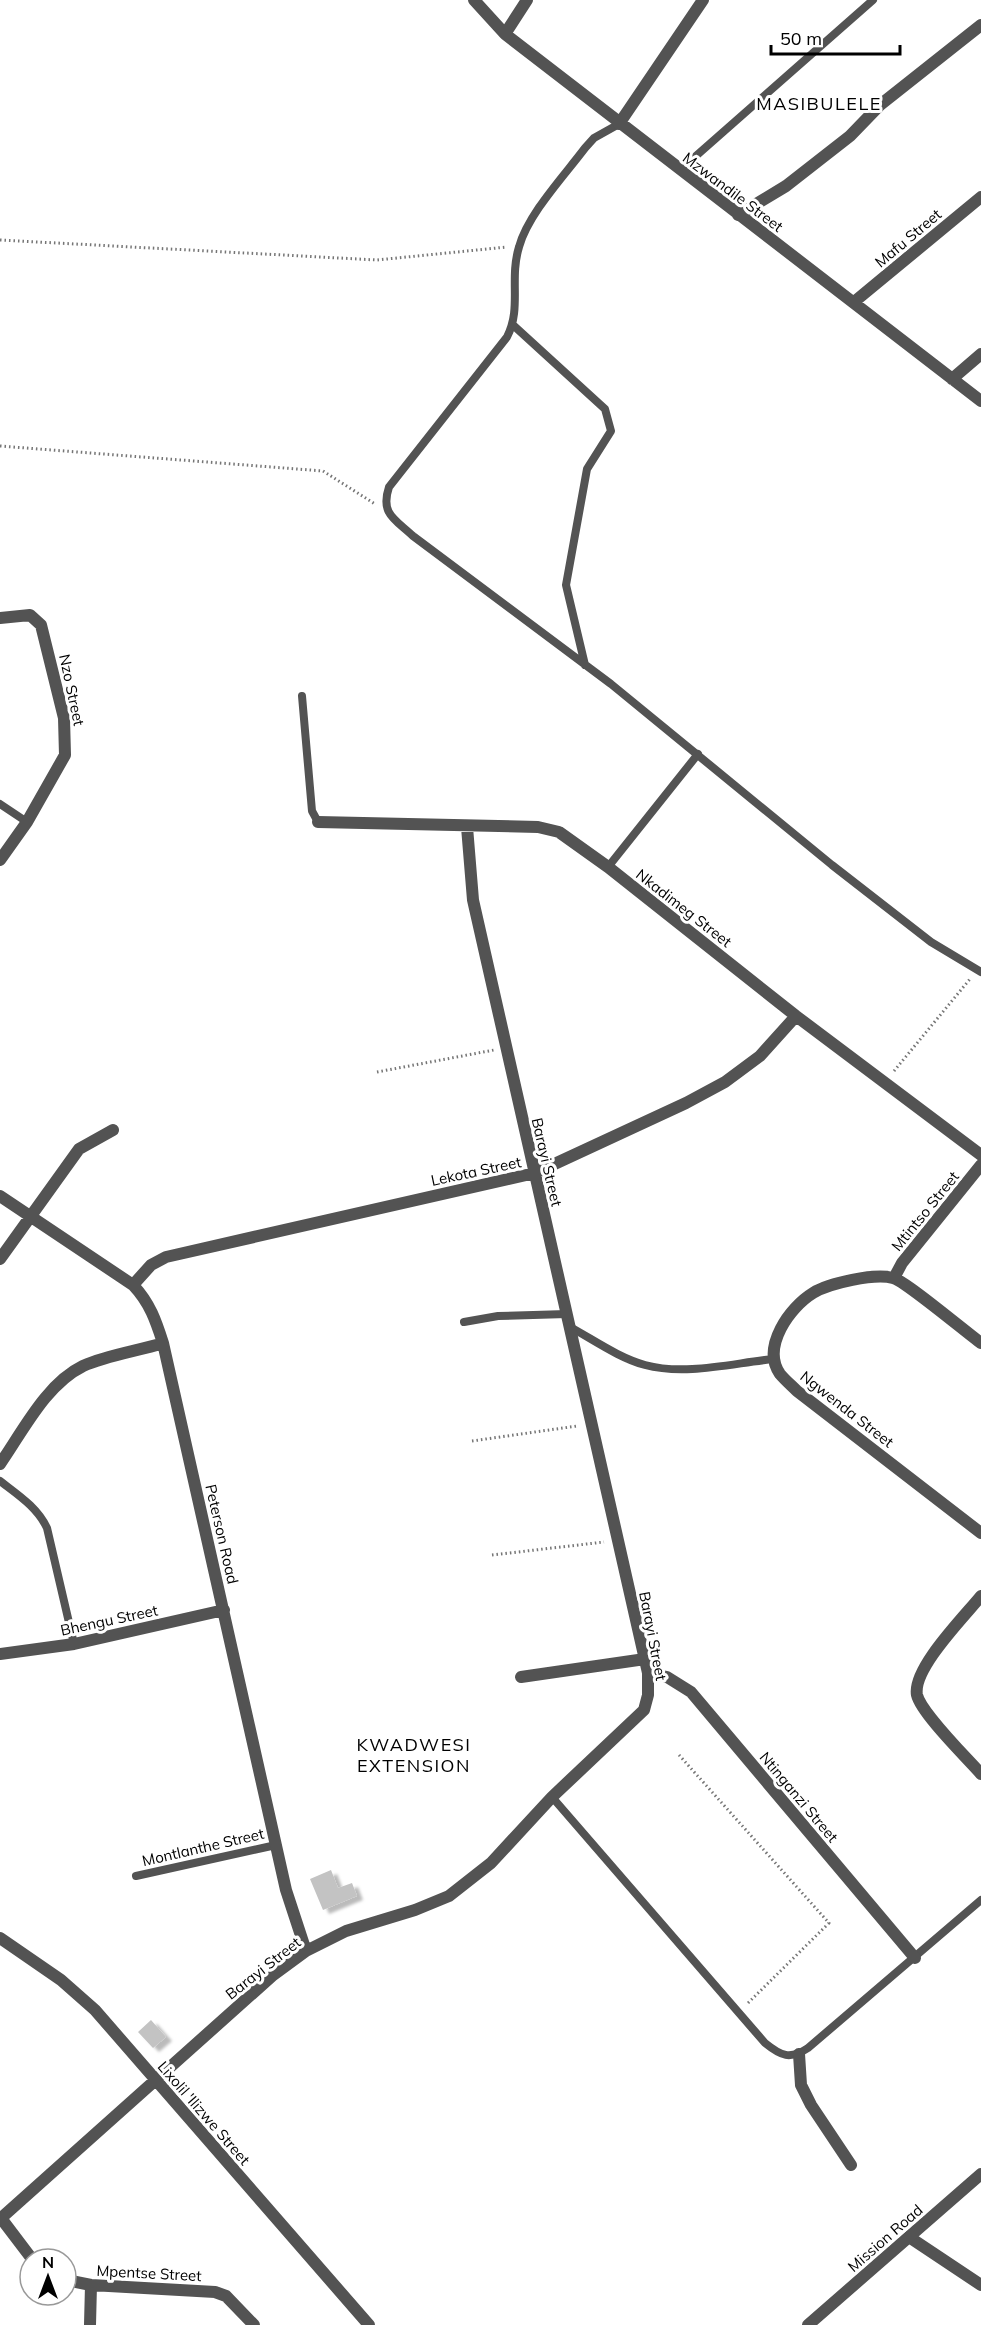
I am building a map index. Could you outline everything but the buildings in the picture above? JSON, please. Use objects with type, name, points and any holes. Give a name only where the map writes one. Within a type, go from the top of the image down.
[{"type":"street","name":"Mzwandile Street","points":[[474,0],[505,34],[981,401]]},
{"type":"street","points":[[505,34],[527,0]]},
{"type":"street","points":[[619,124],[703,0]]},
{"type":"street","points":[[738,215],[786,186],[850,136],[880,105],[981,26]]},
{"type":"street","name":"Mafu Street","points":[[854,302],[981,197]]},
{"type":"street","points":[[952,379],[981,354]]},
{"type":"street","name":"Nzo Street","points":[[0,618],[30,615],[41,625],[66,733],[62,766],[0,860]]},
{"type":"street","name":"Nkadimeg Street","points":[[318,822],[549,828],[559,832],[608,867],[796,1016],[981,1155]]},
{"type":"street","name":"Barayi Street","points":[[1,2218],[154,2079],[272,1976],[306,1951],[346,1931],[415,1910],[449,1896],[491,1863],[552,1797],[644,1710],[648,1695],[648,1673],[473,900],[467,827]]},
{"type":"street","name":"Lekota Street","points":[[132,1286],[151,1266],[166,1257],[535,1173],[686,1103],[732,1078],[760,1056],[796,1016]]},
{"type":"street","points":[[0,1259],[79,1149],[113,1130]]},
{"type":"street","name":"Mtintso Street","points":[[894,1278],[902,1263],[981,1166]]},
{"type":"street","name":"Peterson Road","points":[[0,1196],[132,1286],[144,1297],[154,1314],[164,1343],[286,1890],[306,1951]]},
{"type":"street","points":[[774,1359],[775,1345],[781,1327],[796,1307],[813,1293],[861,1279],[894,1278],[981,1344]]},
{"type":"street","points":[[0,1464],[54,1388],[67,1376],[84,1365],[164,1343]]},
{"type":"street","name":"Ngwenda Street","points":[[774,1359],[780,1373],[796,1391],[981,1533]]},
{"type":"street","points":[[981,1596],[927,1664],[917,1686],[917,1695],[928,1714],[981,1774]]},
{"type":"street","name":"Bhengu Street","points":[[0,1654],[74,1644],[224,1610]]},
{"type":"street","points":[[520,1677],[645,1659]]},
{"type":"street","name":"Ntinganzi Street","points":[[648,1673],[667,1677],[691,1692],[915,1958]]},
{"type":"street","name":"Lixolil 'Ilizwe Street","points":[[0,1938],[79,1995],[369,2325]]},
{"type":"street","points":[[799,2054],[801,2085],[811,2106],[851,2165]]},
{"type":"street","name":"Mission Road","points":[[808,2325],[981,2174]]},
{"type":"street","points":[[1,2218],[23,2247]]},
{"type":"street","points":[[909,2237],[981,2286]]},
{"type":"street","name":"Mpentse Street","points":[[78,2282],[215,2292],[226,2296],[254,2325]]},
{"type":"street","points":[[90,2325],[91,2285]]},
{"type":"lane","points":[[680,170],[873,0]]},
{"type":"lane","points":[[619,124],[594,138],[529,224],[519,246],[512,279],[515,316],[513,325],[507,337],[389,487],[385,503],[387,511],[413,536],[585,665],[931,942],[979,971]]},
{"type":"lane","points":[[513,325],[605,409],[611,432],[587,469],[566,585],[585,665]]},
{"type":"lane","points":[[302,696],[312,811],[318,822]]},
{"type":"lane","points":[[608,867],[698,754]]},
{"type":"lane","points":[[0,804],[27,822]]},
{"type":"lane","points":[[464,1322],[498,1316],[567,1314]]},
{"type":"lane","points":[[570,1328],[628,1359],[657,1367],[678,1369],[774,1359]]},
{"type":"lane","points":[[0,1481],[42,1516],[47,1528],[74,1644]]},
{"type":"lane","points":[[552,1797],[772,2049],[790,2057],[799,2054],[981,1900]]},
{"type":"lane","name":"Montlanthe Street","points":[[136,1876],[276,1845]]},
{"type":"path","points":[[0,240],[377,260],[519,246]]},
{"type":"path","points":[[0,446],[323,471],[387,511]]},
{"type":"path","points":[[886,1082],[979,971]]},
{"type":"path","points":[[377,1072],[505,1048]]},
{"type":"path","points":[[472,1441],[592,1424]]},
{"type":"path","points":[[492,1555],[618,1540]]},
{"type":"path","points":[[679,1755],[829,1923],[739,2012]]},
{"type":"district","name":"MASIBULELE","points":[[819,103]]},
{"type":"district","name":"KWADWESI EXTENSION","points":[[414,1754]]}]
